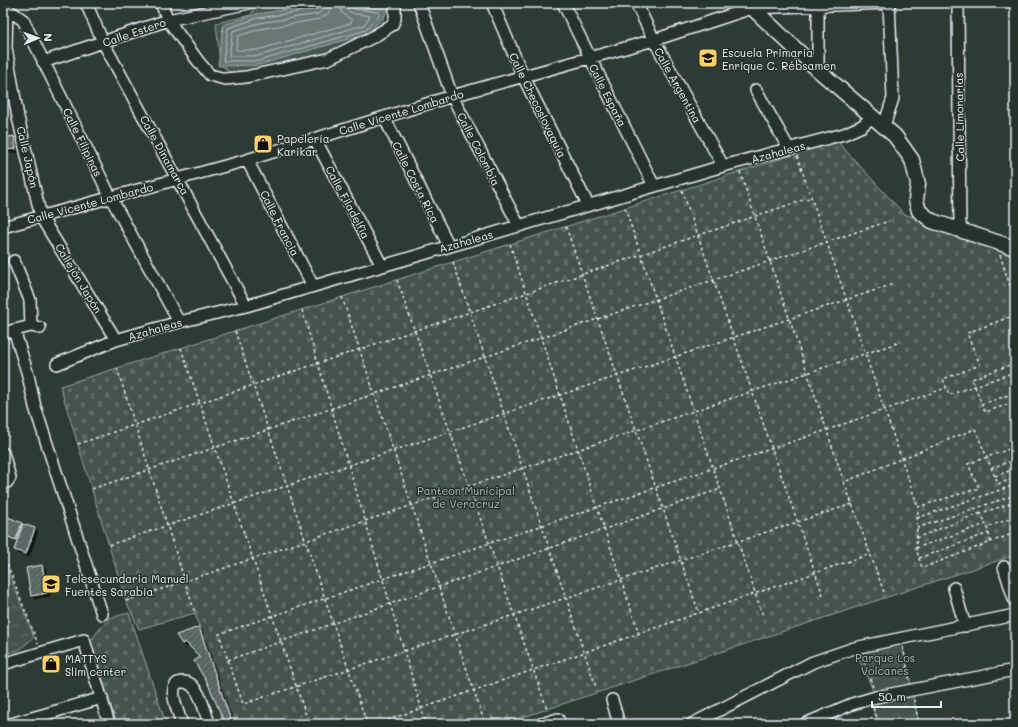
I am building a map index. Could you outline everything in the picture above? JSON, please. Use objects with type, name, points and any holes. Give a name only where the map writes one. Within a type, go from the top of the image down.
[{"type":"street","name":"Calle Dinamarca","points":[[86,3],[103,42],[246,306]]},
{"type":"street","points":[[161,3],[168,20],[210,75],[225,80],[246,77],[328,59],[373,37],[392,25],[395,19],[395,3]]},
{"type":"street","name":"Calle Estero","points":[[44,62],[168,20],[235,4],[249,3]]},
{"type":"street","name":"Calle Colombia","points":[[419,3],[452,96],[519,226]]},
{"type":"street","name":"Calle Checoslovaquia","points":[[492,3],[523,76],[588,206]]},
{"type":"street","name":"Calle España","points":[[563,3],[589,58],[654,186]]},
{"type":"street","name":"Calle Argentina","points":[[636,3],[654,40],[723,166]]},
{"type":"street","points":[[884,126],[893,98],[889,3]]},
{"type":"street","name":"Calle Vicente Lombardo","points":[[3,227],[178,180],[452,96],[654,40],[750,5],[889,3]]},
{"type":"street","name":"Calle Limonarias","points":[[958,3],[960,231]]},
{"type":"street","points":[[818,4],[818,70]]},
{"type":"street","points":[[750,5],[818,70],[874,116],[895,136],[912,160],[918,184],[916,200],[919,211],[932,221],[1015,248]]},
{"type":"street","name":"Calle Filipinas","points":[[7,6],[23,20],[111,198],[179,322]]},
{"type":"street","name":"Calle Japón","points":[[7,6],[6,48],[18,117],[42,217]]},
{"type":"street","points":[[756,90],[793,152]]},
{"type":"street","name":"Azahaleas","points":[[57,364],[116,340],[179,322],[246,306],[723,166],[793,152],[862,126],[874,116]]},
{"type":"street","name":"Calle Costa Rica","points":[[384,117],[449,246]]},
{"type":"street","name":"Calle Filadelfia","points":[[315,139],[382,266]]},
{"type":"street","name":"Calle Francia","points":[[247,160],[313,286]]},
{"type":"street","name":"Callejón Japón","points":[[42,217],[116,340]]},
{"type":"street","points":[[14,261],[30,300],[36,327],[8,332],[28,375],[35,407],[102,614]]},
{"type":"street","points":[[3,453],[6,482]]},
{"type":"street","points":[[1004,567],[1015,602]]},
{"type":"street","points":[[954,588],[965,626]]},
{"type":"street","points":[[692,724],[813,662],[859,647],[1015,615]]},
{"type":"street","points":[[3,664],[84,640],[109,724]]},
{"type":"street","points":[[805,724],[852,704],[871,699],[1015,670]]},
{"type":"street","points":[[182,724],[173,692],[175,686],[179,682],[185,681],[190,683],[196,691],[210,724]]},
{"type":"street","points":[[11,724],[102,698]]},
{"type":"street","points":[[612,700],[620,724]]},
{"type":"street","points":[[541,724],[558,719],[560,724]]},
{"type":"path","points":[[793,152],[812,197],[918,507],[916,548],[922,568],[1015,533]]},
{"type":"path","points":[[740,172],[844,482],[884,592]]},
{"type":"path","points":[[682,190],[823,595]]},
{"type":"path","points":[[78,444],[812,197]]},
{"type":"path","points":[[625,208],[763,616]]},
{"type":"path","points":[[92,489],[890,221]]},
{"type":"path","points":[[566,227],[699,613]]},
{"type":"path","points":[[510,244],[639,634]]},
{"type":"path","points":[[1000,254],[1015,301]]},
{"type":"path","points":[[453,262],[596,686]]},
{"type":"path","points":[[397,280],[547,709]]},
{"type":"path","points":[[109,545],[891,285]]},
{"type":"path","points":[[342,297],[485,724]]},
{"type":"path","points":[[302,310],[426,724]]},
{"type":"path","points":[[1015,315],[967,332],[980,365],[943,379],[949,395],[1015,372]]},
{"type":"path","points":[[235,331],[367,724]]},
{"type":"path","points":[[126,601],[900,342]]},
{"type":"path","points":[[181,348],[309,724]]},
{"type":"path","points":[[1015,363],[972,379],[985,412],[1015,402]]},
{"type":"path","points":[[117,368],[195,613]]},
{"type":"path","points":[[852,504],[243,704],[219,634],[713,469],[946,388]]},
{"type":"path","points":[[982,404],[1015,393]]},
{"type":"path","points":[[844,482],[975,429],[998,484],[1015,478]]},
{"type":"path","points":[[918,507],[979,488],[968,464],[1015,447]]},
{"type":"path","points":[[991,468],[1015,460]]},
{"type":"path","points":[[994,476],[1015,469]]},
{"type":"path","points":[[917,518],[1015,486]]},
{"type":"path","points":[[228,660],[720,488]]},
{"type":"path","points":[[917,528],[1015,495]]},
{"type":"path","points":[[916,538],[981,513],[1015,502]]},
{"type":"path","points":[[981,513],[991,542],[987,543]]},
{"type":"path","points":[[987,527],[1015,517]]},
{"type":"path","points":[[916,548],[986,524]]},
{"type":"path","points":[[919,558],[989,533]]},
{"type":"path","points":[[3,553],[41,653]]},
{"type":"path","points":[[376,724],[870,554]]},
{"type":"path","points":[[859,647],[874,689],[871,699],[874,713],[880,724]]},
{"type":"green space","points":[[257,3],[385,3],[389,7],[377,33],[355,49],[233,75],[220,64],[216,23],[251,15]]},
{"type":"green space","name":"Panteon Municipal de Veracruz","points":[[837,141],[904,214],[1015,253],[1015,555],[502,724],[229,724],[195,613],[139,629],[126,601],[60,386]]},
{"type":"green space","points":[[3,558],[34,637],[19,650],[3,655]]},
{"type":"green space","points":[[129,613],[166,724],[117,724],[90,641],[109,618]]},
{"type":"green space","name":"Parque Los Volcanes","points":[[901,638],[919,724],[880,724],[874,713],[871,699],[876,697],[854,648]]},
{"type":"water","points":[[328,3],[390,9],[369,33],[259,65],[218,66],[223,25],[257,14]]},
{"type":"building","points":[[14,136],[16,149],[3,150],[3,138]]},
{"type":"building","points":[[8,517],[22,523],[16,540],[3,535]]},
{"type":"building","points":[[23,524],[35,528],[26,554],[14,550]]},
{"type":"building","points":[[42,565],[47,593],[31,596],[26,568]]},
{"type":"building","points":[[199,627],[232,724],[225,724],[208,684],[194,661],[200,657],[185,642],[182,644],[176,635]]},
{"type":"place","name":"Escuela Primaria Enrique C. Rébsamen","points":[[708,58]]},
{"type":"place","name":"Papelería Karikar","points":[[263,144]]},
{"type":"place","name":"Telesecundaria Manuel Fuentes Sarabia","points":[[51,584]]},
{"type":"place","name":"MATTYS Slim center","points":[[51,664]]}]
